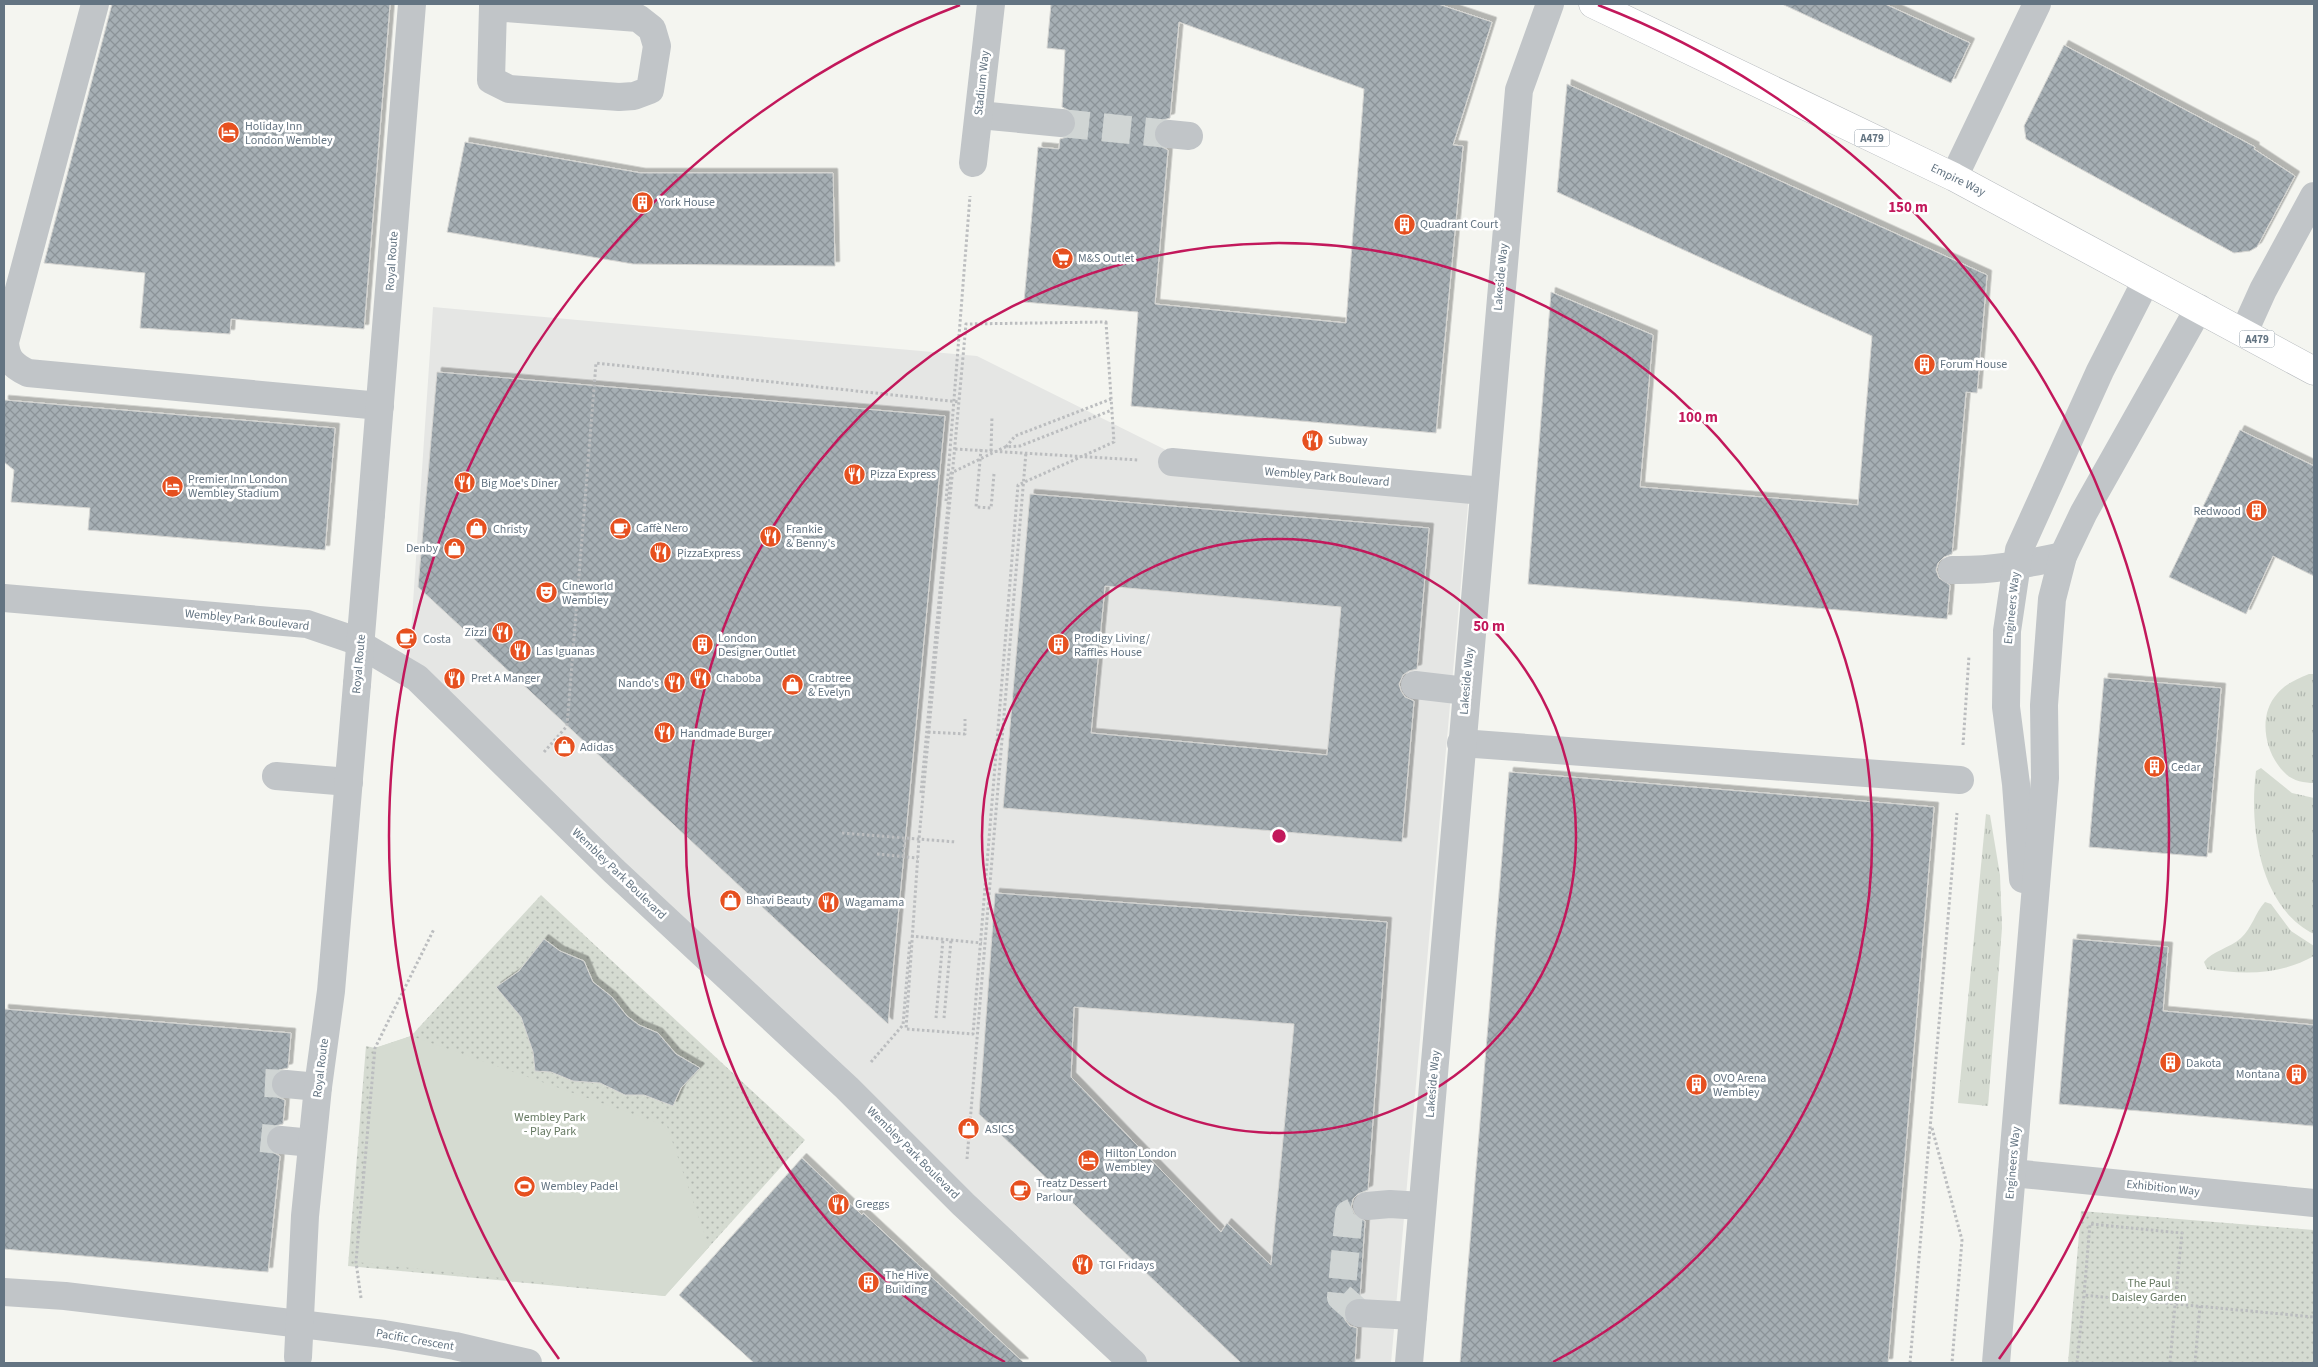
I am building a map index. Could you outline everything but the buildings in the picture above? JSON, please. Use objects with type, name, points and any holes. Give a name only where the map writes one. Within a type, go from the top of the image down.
[{"type":"main road","name":"Empire Way","points":[[1594,4],[1954,177],[2314,371]]},
{"type":"street","points":[[94,4],[5,342],[6,354],[15,367],[28,373],[380,406]]},
{"type":"street","name":"Royal Route","points":[[298,1357],[305,1216],[318,1087],[328,1013],[349,782],[412,4]]},
{"type":"street","name":"Stadium Way","points":[[973,163],[991,4]]},
{"type":"street","name":"Lakeside Way","points":[[1409,1363],[1518,90],[1550,4]]},
{"type":"street","points":[[1954,177],[2037,4]]},
{"type":"street","points":[[493,6],[638,18],[652,29],[657,46],[650,90],[634,96],[619,97],[509,89],[492,80],[493,6]]},
{"type":"street","points":[[979,115],[1061,123]]},
{"type":"street","points":[[2244,332],[2263,290],[2314,196]]},
{"type":"street","name":"Engineers Way","points":[[2029,962],[2016,784],[2006,706],[2007,631],[2016,567],[2019,550],[2076,422],[2146,281]]},
{"type":"street","name":"Engineers Way","points":[[1996,1363],[2045,778],[2044,705],[2052,599],[2063,556],[2084,512],[2199,308]]},
{"type":"street","name":"Wembley Park Boulevard","points":[[1172,462],[1483,491]]},
{"type":"street","points":[[1952,570],[1978,571],[2016,567],[2063,556]]},
{"type":"street","name":"Wembley Park Boulevard","points":[[4,598],[307,624],[360,644],[417,678],[614,871],[847,1088],[964,1204],[1133,1363]]},
{"type":"street","points":[[1416,685],[1466,691]]},
{"type":"street","points":[[1462,743],[1960,780]]},
{"type":"street","points":[[276,776],[349,782]]},
{"type":"street","points":[[286,1084],[318,1087]]},
{"type":"street","points":[[282,1140],[312,1143]]},
{"type":"street","name":"Exhibition Way","points":[[2012,1173],[2314,1203]]},
{"type":"street","points":[[1367,1206],[1390,1204],[1422,1206]]},
{"type":"street","name":"Pacific Crescent","points":[[4,1292],[65,1296],[393,1335],[455,1346],[528,1363]]},
{"type":"street","points":[[1359,1312],[1413,1316]]},
{"type":"path","points":[[942,542],[973,163]]},
{"type":"path","points":[[847,1088],[903,1025],[919,839],[960,402],[966,324],[1106,322],[1114,442],[1018,485],[973,1034],[906,1029],[919,839],[955,447],[981,449],[990,452],[1026,452],[1172,462]]},
{"type":"path","points":[[568,726],[596,363],[960,402]]},
{"type":"path","points":[[1005,447],[1015,436],[1111,399]]},
{"type":"path","points":[[921,793],[951,473],[990,452],[1005,447],[1020,446],[1112,410]]},
{"type":"path","points":[[990,427],[992,416],[990,452]]},
{"type":"path","points":[[981,449],[976,507],[990,508],[994,474]]},
{"type":"path","points":[[964,1204],[1026,452]]},
{"type":"path","points":[[1963,736],[1970,652]]},
{"type":"path","points":[[927,731],[965,734],[965,720],[964,724]]},
{"type":"path","points":[[842,833],[956,842]]},
{"type":"path","points":[[903,856],[905,838]]},
{"type":"path","points":[[878,854],[918,858]]},
{"type":"path","points":[[1910,1363],[1952,886]]},
{"type":"path","points":[[362,1301],[356,1262],[375,1048],[434,929]]},
{"type":"path","points":[[911,936],[985,943]]},
{"type":"path","points":[[936,1018],[943,939]]},
{"type":"path","points":[[944,1018],[951,940]]},
{"type":"path","points":[[1931,1125],[1962,1240],[1952,1363]]},
{"type":"path","points":[[2078,1363],[2090,1224],[2182,1233],[2170,1363]]},
{"type":"path","points":[[2084,1296],[2314,1317]]},
{"type":"path","points":[[2195,1363],[2200,1306]]},
{"type":"shaded area","points":[[433,307],[977,356],[1170,452],[1470,482],[1391,1363],[1135,1363],[408,677]]},
{"type":"green space","points":[[2309,674],[2314,674],[2314,783],[2296,780],[2286,774],[2273,757],[2266,735],[2267,713],[2277,694],[2287,685]]},
{"type":"green space","points":[[2261,768],[2292,793],[2314,798],[2314,934],[2295,921],[2281,905],[2270,885],[2262,863],[2254,815],[2256,771]]},
{"type":"green space","points":[[1986,814],[1990,815],[2000,875],[2002,928],[1988,1106],[1958,1103]]},
{"type":"green space","name":"Wembley Park - Play Park","points":[[541,895],[805,1140],[665,1296],[348,1266],[366,1046],[375,1048],[411,1036]]},
{"type":"green space","points":[[2265,902],[2271,904],[2291,931],[2314,946],[2314,956],[2288,967],[2262,972],[2249,973],[2207,969],[2204,962],[2207,958],[2241,938]]},
{"type":"green space","name":"Wembley Padel","points":[[411,1036],[667,1126],[709,1247],[665,1296],[356,1262],[375,1048]]},
{"type":"green space","name":"The Paul Daisley Garden","points":[[2081,1211],[2314,1230],[2314,1363],[2068,1363]]},
{"type":"tunnel","points":[[1061,123],[1169,134]]},
{"type":"tunnel","points":[[265,1083],[286,1084]]},
{"type":"tunnel","points":[[261,1138],[281,1140]]},
{"type":"tunnel","points":[[1359,1313],[1341,1297],[1349,1214],[1367,1206]]},
{"type":"place","name":"Holiday Inn London Wembley","points":[[229,133]]},
{"type":"place","name":"York House","points":[[643,202]]},
{"type":"place","name":"Quadrant Court","points":[[1404,224]]},
{"type":"place","name":"M&S Outlet","points":[[1062,258]]},
{"type":"place","name":"Forum House","points":[[1924,364]]},
{"type":"place","name":"Subway","points":[[1312,440]]},
{"type":"place","name":"Pizza Express","points":[[854,474]]},
{"type":"place","name":"Big Moe's Diner","points":[[465,483]]},
{"type":"place","name":"Premier Inn London Wembley Stadium","points":[[172,486]]},
{"type":"place","name":"Redwood","points":[[2257,511]]},
{"type":"place","name":"Caffè Nero","points":[[620,528]]},
{"type":"place","name":"Christy","points":[[477,529]]},
{"type":"place","name":"Frankie & Benny's","points":[[770,536]]},
{"type":"place","name":"Denby","points":[[454,548]]},
{"type":"place","name":"PizzaExpress","points":[[661,553]]},
{"type":"place","name":"Cineworld Wembley","points":[[546,593]]},
{"type":"place","name":"Zizzi","points":[[503,632]]},
{"type":"place","name":"Costa","points":[[407,639]]},
{"type":"place","name":"London Designer Outlet","points":[[702,645]]},
{"type":"place","name":"Prodigy Living/ Raffles House","points":[[1058,645]]},
{"type":"place","name":"Las Iguanas","points":[[520,651]]},
{"type":"place","name":"Pret A Manger","points":[[455,678]]},
{"type":"place","name":"Chaboba","points":[[700,678]]},
{"type":"place","name":"Nando's","points":[[675,683]]},
{"type":"place","name":"Crabtree & Evelyn","points":[[792,685]]},
{"type":"place","name":"Handmade Burger","points":[[664,733]]},
{"type":"place","name":"Adidas","points":[[564,747]]},
{"type":"place","name":"Cedar","points":[[2155,767]]},
{"type":"place","name":"Bhavi Beauty","points":[[730,900]]},
{"type":"place","name":"Wagamama","points":[[829,902]]},
{"type":"place","name":"Dakota","points":[[2170,1063]]},
{"type":"place","name":"Montana","points":[[2296,1074]]},
{"type":"place","name":"OVO Arena Wembley","points":[[1697,1085]]},
{"type":"place","name":"ASICS","points":[[969,1129]]},
{"type":"place","name":"Hilton London Wembley","points":[[1089,1160]]},
{"type":"place","name":"Wembley Padel","points":[[525,1186]]},
{"type":"place","name":"Treatz Dessert Parlour","points":[[1020,1190]]},
{"type":"place","name":"Greggs","points":[[839,1204]]},
{"type":"place","name":"TGI Fridays","points":[[1083,1265]]},
{"type":"place","name":"The Hive Building","points":[[869,1282]]}]
